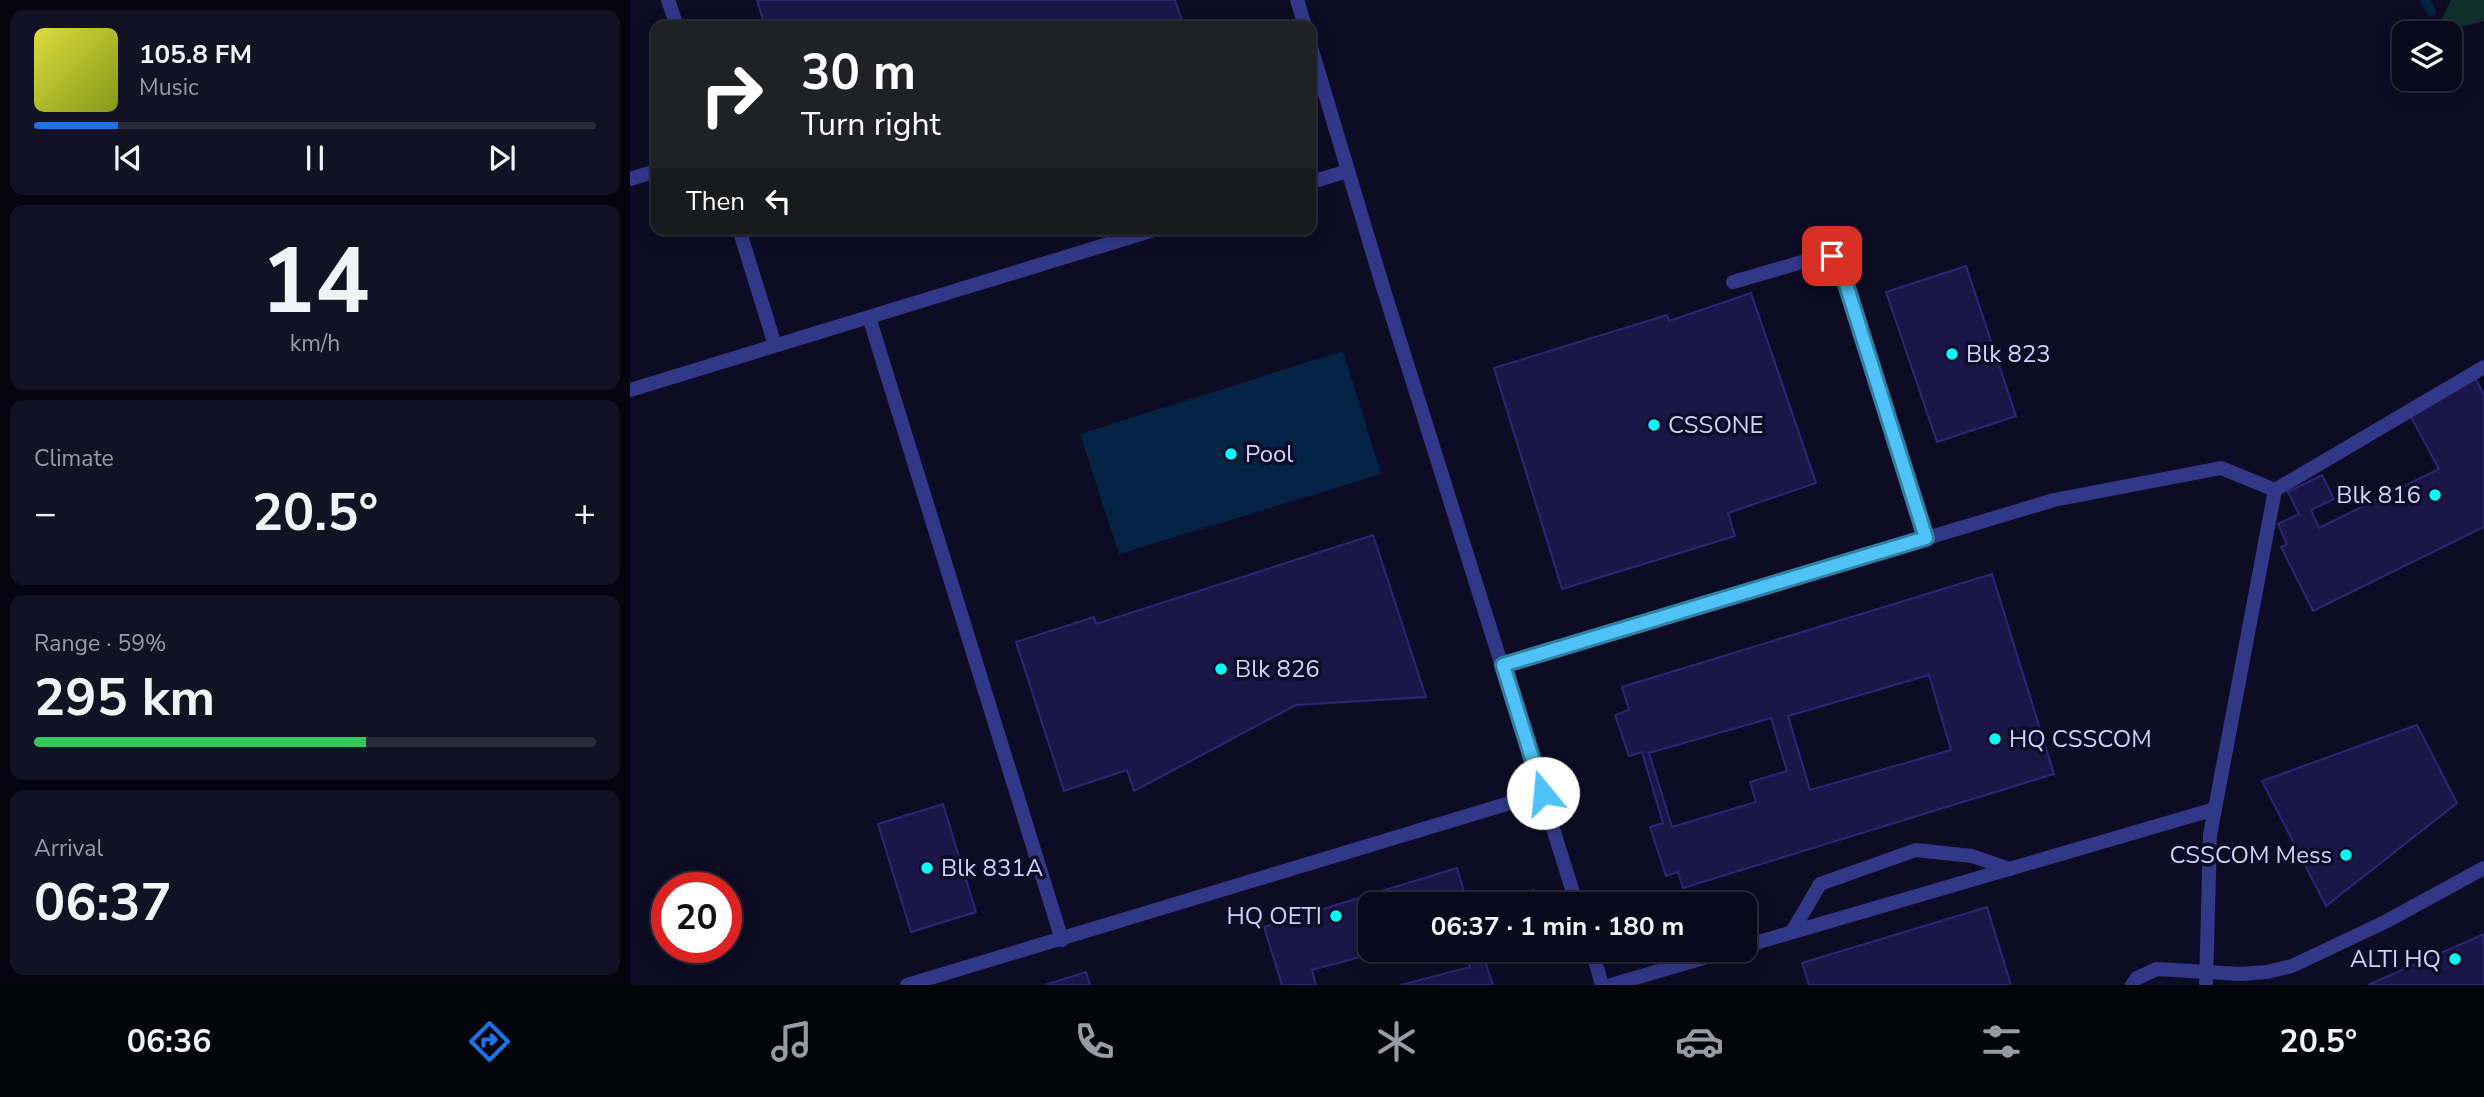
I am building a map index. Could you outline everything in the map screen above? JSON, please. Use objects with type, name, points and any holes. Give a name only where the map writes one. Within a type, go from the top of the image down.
[{"type":"lane","points":[[668,0],[675,21]]},
{"type":"lane","points":[[1297,0],[1303,21]]},
{"type":"lane","points":[[1316,64],[1573,892]]},
{"type":"lane","points":[[1316,181],[1348,171]]},
{"type":"lane","points":[[630,179],[651,173]]},
{"type":"lane","points":[[741,235],[775,345]]},
{"type":"lane","points":[[630,390],[1137,235]]},
{"type":"lane","points":[[1733,282],[1826,256],[1832,256],[1839,262],[1926,538]]},
{"type":"lane","points":[[869,317],[1062,940]]},
{"type":"lane","points":[[2206,979],[2210,835],[2275,489],[2484,367]]},
{"type":"lane","points":[[1503,665],[2054,500],[2221,468],[2275,489]]},
{"type":"lane","points":[[907,985],[1543,793]]},
{"type":"lane","points":[[1757,942],[2215,809]]},
{"type":"lane","points":[[1792,932],[1820,884],[1916,850],[1972,856],[2010,869]]},
{"type":"lane","points":[[2132,985],[2137,978],[2157,969],[2206,979],[2267,972],[2292,965],[2385,922],[2484,868]]},
{"type":"lane","points":[[1595,962],[1602,985]]},
{"type":"lane","points":[[1611,985],[1690,962]]},
{"type":"green space","points":[[2451,0],[2484,0],[2484,21],[2462,27],[2462,21],[2441,20]]},
{"type":"water","name":"Pool","points":[[1343,351],[1381,474],[1119,554],[1080,434]]},
{"type":"building","points":[[757,0],[1175,0],[1182,21],[763,21]]},
{"type":"building","name":"Blk 823","points":[[1966,266],[2016,416],[1937,442],[1886,292]]},
{"type":"building","name":"CSSONE","points":[[1751,293],[1816,483],[1728,513],[1735,536],[1562,589],[1494,368],[1667,315],[1669,321]]},
{"type":"building","name":"Blk 816","points":[[2475,378],[2484,395],[2484,527],[2313,611],[2281,547],[2287,544],[2278,524],[2299,514],[2288,492],[2322,475],[2334,499],[2311,510],[2319,528],[2439,469],[2409,413]]},
{"type":"building","name":"Blk 826","points":[[1373,535],[1426,697],[1296,705],[1134,791],[1127,770],[1064,791],[1016,642],[1094,617],[1096,624]]},
{"type":"building","name":"HQ CSSCOM","points":[[1992,574],[2054,774],[1683,888],[1678,872],[1666,876],[1650,827],[1663,823],[1642,752],[1629,756],[1615,715],[1629,710],[1622,687]],"holes":[[[1929,675],[1951,750],[1810,790],[1788,716]],[[1771,718],[1787,771],[1750,782],[1756,802],[1672,827],[1649,753]]]},
{"type":"building","name":"CSSCOM Mess","points":[[2417,725],[2457,803],[2326,906],[2262,781]]},
{"type":"building","name":"Blk 831A","points":[[943,804],[976,912],[911,932],[878,824]]},
{"type":"building","name":"HQ OETI","points":[[1457,868],[1464,892],[1378,892]]},
{"type":"building","name":"HQ OETI","points":[[1358,898],[1358,958],[1312,970],[1316,985],[1282,985],[1264,927]]},
{"type":"building","points":[[1987,907],[2011,985],[1809,985],[1802,963]]},
{"type":"building","name":"ALTI HQ","points":[[2484,934],[2484,985],[2368,985]]},
{"type":"building","points":[[1469,962],[1485,962],[1493,985],[1401,985],[1470,967]]},
{"type":"building","points":[[1086,972],[1090,985],[1045,985]]},
{"type":"waterway","points":[[2425,0],[2431,11]]},
{"type":"place","name":"Blk 823","points":[[1952,354]]},
{"type":"place","name":"CSSONE","points":[[1654,425]]},
{"type":"place","name":"Pool","points":[[1231,454]]},
{"type":"place","name":"Blk 816","points":[[2435,495]]},
{"type":"place","name":"Blk 826","points":[[1221,669]]},
{"type":"place","name":"HQ CSSCOM","points":[[1995,739]]},
{"type":"place","name":"CSSCOM Mess","points":[[2346,855]]},
{"type":"place","name":"Blk 831A","points":[[927,868]]},
{"type":"place","name":"HQ OETI","points":[[1336,916]]},
{"type":"place","name":"ALTI HQ","points":[[2455,959]]},
{"type":"route","points":[[1543,793],[1503,665],[1926,538],[1839,262],[1832,256]]}]
